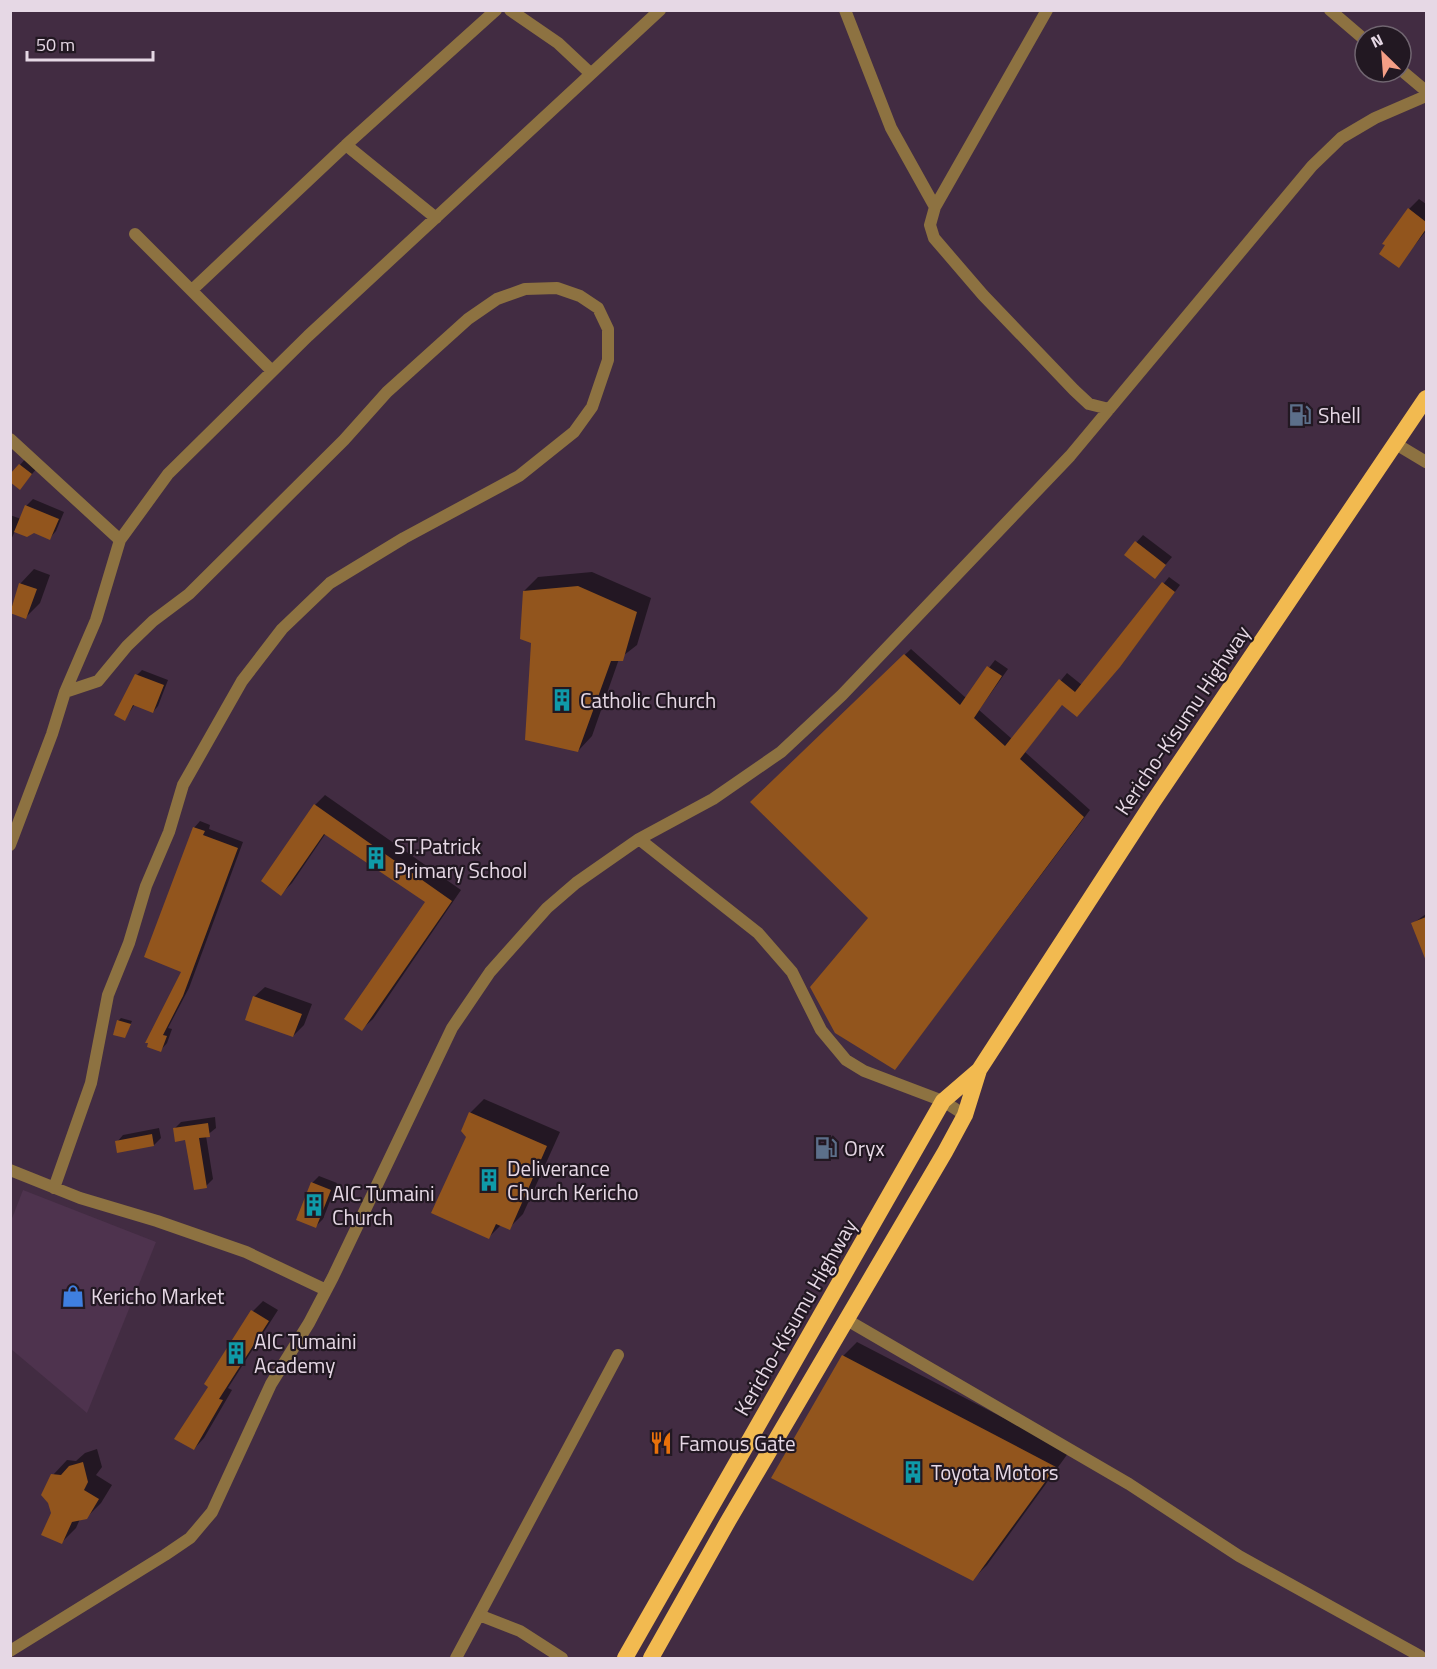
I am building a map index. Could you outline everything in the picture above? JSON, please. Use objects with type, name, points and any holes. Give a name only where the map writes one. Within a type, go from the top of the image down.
[{"type":"highway","name":"Kericho-Kisumu Highway","points":[[651,1659],[727,1523],[965,1115],[980,1070],[1153,802],[1426,398]]},
{"type":"highway","name":"Kericho-Kisumu Highway","points":[[625,1659],[943,1101],[980,1070]]},
{"type":"street","points":[[192,291],[346,145],[496,10]]},
{"type":"street","points":[[510,10],[558,43],[590,73]]},
{"type":"street","points":[[11,845],[65,692],[96,620],[120,540],[168,474],[272,371],[660,10]]},
{"type":"street","points":[[845,10],[891,128],[935,207]]},
{"type":"street","points":[[1047,10],[935,207],[930,225],[934,238],[983,296],[1082,398],[1096,407],[1110,409]]},
{"type":"street","points":[[1330,10],[1353,30]]},
{"type":"street","points":[[1413,80],[1426,91]]},
{"type":"street","points":[[10,1651],[190,1538],[212,1512],[271,1384],[326,1290],[452,1028],[489,972],[547,908],[576,883],[639,839],[713,799],[781,752],[915,621],[1070,456],[1311,166],[1341,138],[1375,118],[1426,96]]},
{"type":"street","points":[[346,145],[436,218]]},
{"type":"street","points":[[135,234],[272,371]]},
{"type":"street","points":[[54,1188],[91,1083],[108,995],[129,944],[146,886],[169,832],[183,785],[242,681],[282,629],[330,583],[404,538],[519,476],[574,432],[592,407],[608,360],[608,329],[598,308],[580,296],[557,288],[525,289],[498,299],[468,319],[387,392],[344,440],[189,594],[136,638],[98,681],[65,692]]},
{"type":"street","points":[[10,439],[120,540]]},
{"type":"street","points":[[1396,444],[1426,462]]},
{"type":"street","points":[[639,839],[758,933],[792,972],[821,1030],[846,1060],[864,1071],[943,1101],[965,1115]]},
{"type":"street","points":[[10,1170],[54,1188],[246,1252],[326,1290]]},
{"type":"street","points":[[847,1320],[1129,1484],[1239,1556],[1420,1656],[1419,1659]]},
{"type":"street","points":[[456,1659],[618,1355]]},
{"type":"street","points":[[479,1615],[520,1631],[562,1659]]},
{"type":"shaded area","name":"Kericho Market","points":[[23,1190],[156,1242],[87,1413],[11,1349],[11,1221]]},
{"type":"building","points":[[1408,208],[1426,222],[1426,229],[1399,268],[1379,254],[1385,245],[1382,244]]},
{"type":"building","points":[[19,464],[32,474],[20,490],[10,482],[10,474]]},
{"type":"building","points":[[25,505],[59,519],[50,540],[34,533],[27,537],[14,532]]},
{"type":"building","points":[[1135,541],[1166,565],[1155,579],[1124,555]]},
{"type":"building","points":[[1162,582],[1175,592],[1120,667],[1077,717],[1062,705],[1020,759],[1084,817],[895,1070],[835,1033],[810,987],[868,918],[750,802],[904,654],[960,705],[987,666],[1002,676],[974,718],[1005,746],[1059,679],[1075,692]]},
{"type":"building","points":[[19,583],[37,589],[26,619],[10,613]]},
{"type":"building","name":"Catholic Church","points":[[578,586],[637,612],[623,661],[611,661],[578,752],[525,740],[531,643],[520,639],[523,591]]},
{"type":"building","points":[[135,674],[164,685],[153,713],[133,705],[125,721],[114,715]]},
{"type":"building","points":[[314,804],[452,901],[362,1031],[344,1019],[425,902],[324,834],[281,896],[261,881]]},
{"type":"building","points":[[193,827],[205,831],[203,835],[238,848],[183,996],[163,1035],[167,1036],[161,1052],[147,1047],[148,1043],[145,1043],[181,972],[144,957]]},
{"type":"building","points":[[1426,917],[1426,961],[1411,923]]},
{"type":"building","points":[[253,996],[302,1014],[293,1037],[245,1020]]},
{"type":"building","points":[[117,1020],[131,1024],[125,1038],[113,1035]]},
{"type":"building","name":"Deliverance Church Kericho","points":[[469,1112],[547,1146],[510,1230],[496,1224],[489,1239],[431,1213],[466,1137],[461,1131]]},
{"type":"building","points":[[208,1123],[210,1137],[199,1138],[207,1188],[194,1190],[185,1140],[175,1142],[173,1128]]},
{"type":"building","points":[[152,1134],[154,1146],[117,1153],[115,1141]]},
{"type":"building","name":"AIC Tumaini Church","points":[[311,1182],[331,1190],[316,1228],[296,1220]]},
{"type":"building","points":[[251,1310],[269,1321],[219,1399],[223,1400],[194,1450],[174,1439],[208,1387],[204,1384]]},
{"type":"building","name":"Toyota Motors","points":[[842,1355],[1056,1467],[973,1581],[771,1478]]},
{"type":"building","points":[[83,1462],[88,1482],[84,1490],[99,1499],[87,1519],[72,1522],[62,1544],[41,1535],[51,1513],[48,1503],[41,1495],[51,1474],[61,1475],[69,1466]]},
{"type":"place","name":"Shell","points":[[1300,415]]},
{"type":"place","name":"Catholic Church","points":[[562,700]]},
{"type":"place","name":"ST.Patrick Primary School","points":[[376,858]]},
{"type":"place","name":"Oryx","points":[[826,1148]]},
{"type":"place","name":"Deliverance Church Kericho","points":[[489,1180]]},
{"type":"place","name":"AIC Tumaini Church","points":[[314,1205]]},
{"type":"place","name":"Kericho Market","points":[[73,1296]]},
{"type":"place","name":"AIC Tumaini Academy","points":[[236,1353]]},
{"type":"place","name":"Famous Gate","points":[[661,1443]]},
{"type":"place","name":"Toyota Motors","points":[[913,1472]]}]
